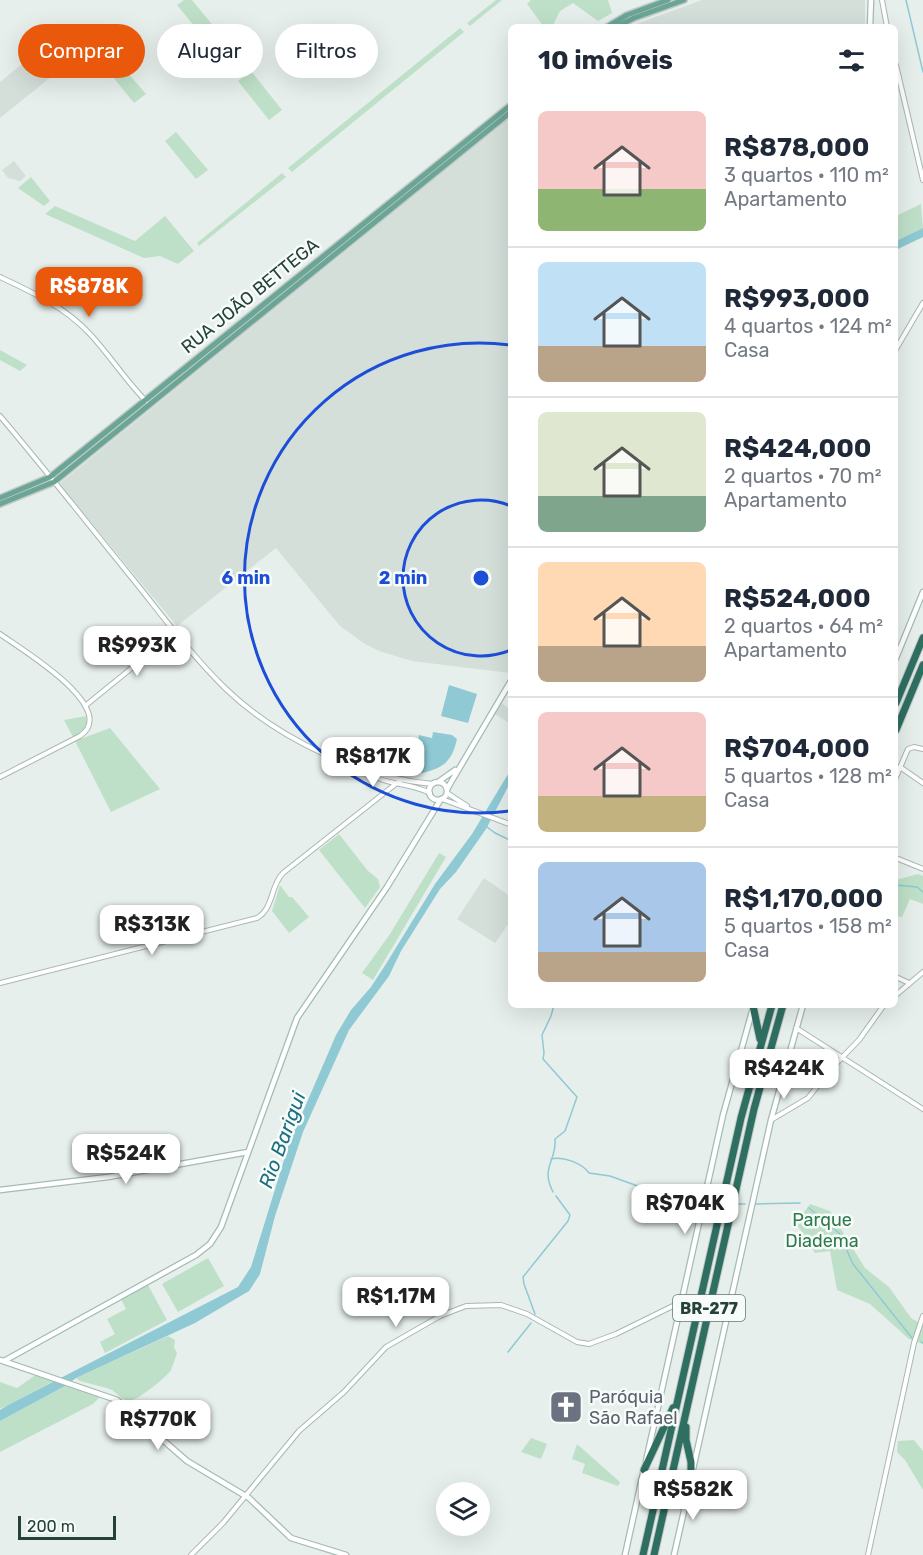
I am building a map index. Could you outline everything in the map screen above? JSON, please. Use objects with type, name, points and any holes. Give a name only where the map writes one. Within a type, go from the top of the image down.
[{"type":"highway","points":[[898,698],[923,638]]},
{"type":"highway","points":[[898,725],[923,666]]},
{"type":"highway","points":[[753,1008],[761,1042]]},
{"type":"highway","name":"BR-277","points":[[643,1555],[741,1118],[771,1008]]},
{"type":"highway","name":"BR-277","points":[[654,1555],[754,1109],[782,1008]]},
{"type":"highway","points":[[644,1470],[680,1392]]},
{"type":"highway","points":[[687,1406],[685,1436],[692,1462],[691,1481]]},
{"type":"main road","points":[[613,24],[668,0]]},
{"type":"main road","points":[[622,24],[684,0]]},
{"type":"main road","points":[[870,24],[871,0]]},
{"type":"main road","name":"RUA JOÃO BETTEGA","points":[[0,504],[52,479],[151,403],[244,323],[508,107]]},
{"type":"main road","name":"RUA JOÃO BETTEGA","points":[[423,179],[508,114]]},
{"type":"main road","name":"RUA JOÃO BETTEGA","points":[[0,498],[52,479],[145,400],[239,328]]},
{"type":"main road","points":[[898,653],[923,592]]},
{"type":"main road","points":[[2,1361],[205,1248],[219,1231],[300,1012],[379,899],[429,816],[447,791],[461,763],[508,686]]},
{"type":"main road","points":[[429,816],[432,804],[430,788],[449,775],[461,763]]},
{"type":"main road","points":[[435,783],[445,785],[447,791]]},
{"type":"main road","points":[[430,794],[435,799],[441,799]]},
{"type":"main road","points":[[625,1555],[723,1115],[752,1008]]},
{"type":"main road","points":[[674,1555],[771,1120],[802,1008]]},
{"type":"main road","points":[[0,1190],[108,1177],[248,1152]]},
{"type":"main road","points":[[18,1354],[15,1360],[19,1366]]},
{"type":"main road","points":[[2,1361],[117,1400],[187,1461],[245,1496],[293,1540],[346,1555]]},
{"type":"street","points":[[882,1],[886,24]]},
{"type":"street","points":[[898,74],[923,180]]},
{"type":"street","points":[[0,277],[45,299],[72,317],[91,335],[145,400],[151,403]]},
{"type":"street","points":[[898,346],[923,303]]},
{"type":"street","points":[[0,416],[214,677],[247,707],[306,746],[364,768],[405,779],[435,783]]},
{"type":"street","points":[[85,706],[176,632]]},
{"type":"street","points":[[0,634],[63,679],[85,706],[90,720],[88,729],[77,737],[0,777]]},
{"type":"street","points":[[898,772],[908,749],[923,748]]},
{"type":"street","points":[[900,767],[923,783]]},
{"type":"street","points":[[364,768],[378,779],[430,794]]},
{"type":"street","points":[[0,983],[249,921],[264,913],[269,906],[272,892],[283,873],[395,783],[405,779]]},
{"type":"street","points":[[447,791],[472,810]]},
{"type":"street","points":[[441,799],[508,824]]},
{"type":"street","points":[[898,859],[923,869]]},
{"type":"street","points":[[898,993],[923,972]]},
{"type":"street","points":[[898,978],[909,983]]},
{"type":"street","points":[[771,1120],[808,1098],[859,1040],[882,1008]]},
{"type":"street","points":[[796,1028],[923,1109]]},
{"type":"street","points":[[191,1555],[224,1523],[299,1431],[344,1392],[384,1349],[417,1328],[454,1309],[482,1304],[505,1306],[527,1314],[572,1340],[589,1344],[616,1334],[682,1302]]},
{"type":"street","points":[[868,1555],[914,1343],[923,1316]]},
{"type":"shaded area","points":[[702,0],[865,0],[865,24],[636,24]]},
{"type":"shaded area","points":[[18,67],[18,78],[50,78],[0,118],[0,82]]},
{"type":"shaded area","points":[[508,119],[508,673],[412,661],[379,651],[365,644],[340,626],[276,548],[177,626],[59,484]]},
{"type":"shaded area","points":[[14,161],[26,176],[20,181],[8,178],[2,170]]},
{"type":"shaded area","points":[[500,702],[508,708],[508,722],[493,713]]},
{"type":"shaded area","points":[[484,878],[508,895],[508,924],[495,943],[457,919]]},
{"type":"green space","points":[[184,0],[192,0],[212,24],[192,24],[177,5]]},
{"type":"green space","points":[[496,0],[502,0],[470,26],[467,23]]},
{"type":"green space","points":[[531,0],[608,0],[612,13],[598,21],[573,3],[560,11],[554,24],[542,24],[527,4]]},
{"type":"green space","points":[[460,28],[464,32],[292,172],[288,168]]},
{"type":"green space","points":[[114,78],[132,78],[146,94],[134,103]]},
{"type":"green space","points":[[242,78],[257,78],[282,110],[269,120],[238,81]]},
{"type":"green space","points":[[176,132],[208,170],[196,179],[165,141]]},
{"type":"green space","points":[[282,173],[286,177],[199,246],[197,243]]},
{"type":"green space","points":[[31,177],[50,201],[44,206],[18,188]]},
{"type":"green space","points":[[921,204],[923,228],[898,240],[898,215]]},
{"type":"green space","points":[[55,206],[135,241],[165,216],[194,251],[178,264],[160,256],[144,258],[45,214]]},
{"type":"green space","points":[[0,350],[27,365],[20,371],[0,360]]},
{"type":"green space","points":[[86,716],[87,725],[73,737],[64,720]]},
{"type":"green space","points":[[110,728],[160,789],[111,812],[75,741]]},
{"type":"green space","points":[[339,834],[368,871],[378,879],[380,887],[365,908],[319,850]]},
{"type":"green space","points":[[439,853],[446,857],[373,980],[362,973],[390,934]]},
{"type":"green space","points":[[918,874],[923,876],[923,904],[910,899],[902,917],[898,916],[898,879]]},
{"type":"green space","points":[[280,885],[309,917],[289,933],[272,911]]},
{"type":"green space","name":"Parque Diadema","points":[[810,1204],[830,1211],[865,1268],[889,1287],[911,1318],[923,1325],[923,1344],[909,1339],[870,1304],[837,1290],[830,1251],[815,1253],[796,1223]]},
{"type":"green space","points":[[208,1258],[224,1286],[178,1312],[162,1284]]},
{"type":"green space","points":[[148,1285],[167,1320],[105,1353],[100,1342],[115,1334],[107,1319],[126,1309],[121,1299]]},
{"type":"green space","points":[[168,1336],[175,1340],[174,1347],[177,1353],[171,1370],[158,1383],[131,1401],[123,1399],[112,1390],[76,1378]]},
{"type":"green space","points":[[37,1374],[56,1380],[0,1409],[0,1382],[17,1388]]},
{"type":"green space","points":[[67,1385],[99,1396],[98,1399],[93,1404],[0,1452],[0,1421]]},
{"type":"green space","points":[[531,1438],[547,1444],[541,1459],[521,1452]]},
{"type":"green space","points":[[914,1440],[923,1451],[923,1490],[905,1460],[897,1452],[898,1441]]},
{"type":"green space","points":[[577,1444],[620,1482],[618,1486],[582,1473],[585,1464],[572,1459]]},
{"type":"water","points":[[923,228],[923,237],[898,249],[898,240]]},
{"type":"water","points":[[449,685],[477,694],[468,723],[441,716]]},
{"type":"water","points":[[433,732],[452,735],[457,739],[453,753],[446,762],[436,769],[422,773],[414,769],[419,735],[432,738]]},
{"type":"water","points":[[508,774],[508,787],[486,829],[456,872],[440,889],[401,951],[389,976],[349,1030],[303,1132],[275,1216],[260,1274],[249,1291],[195,1323],[76,1378],[0,1421],[0,1410],[8,1405],[238,1287],[251,1267],[289,1144],[336,1035],[351,1010],[371,987],[435,884],[472,834]]},
{"type":"waterway","points":[[906,0],[923,72]]},
{"type":"waterway","points":[[487,827],[508,839]]},
{"type":"waterway","points":[[898,885],[917,887],[923,892]]},
{"type":"waterway","points":[[553,1008],[542,1035],[543,1059],[577,1097],[565,1131],[555,1139],[554,1153],[548,1170],[549,1183],[553,1192]]},
{"type":"waterway","points":[[551,1159],[572,1161],[589,1173],[610,1176],[657,1193],[697,1198]]},
{"type":"waterway","points":[[535,1314],[523,1277],[568,1221],[570,1215],[556,1196]]},
{"type":"waterway","points":[[756,1204],[800,1203]]},
{"type":"waterway","points":[[738,1204],[745,1204]]},
{"type":"waterway","points":[[809,1208],[839,1233],[853,1264],[912,1338]]},
{"type":"waterway","points":[[508,1352],[531,1323]]},
{"type":"place","name":"Paróquia São Rafael","points":[[566,1407]]},
{"type":"water label","name":"Rio Barigui","points":[[282,1140]]}]
